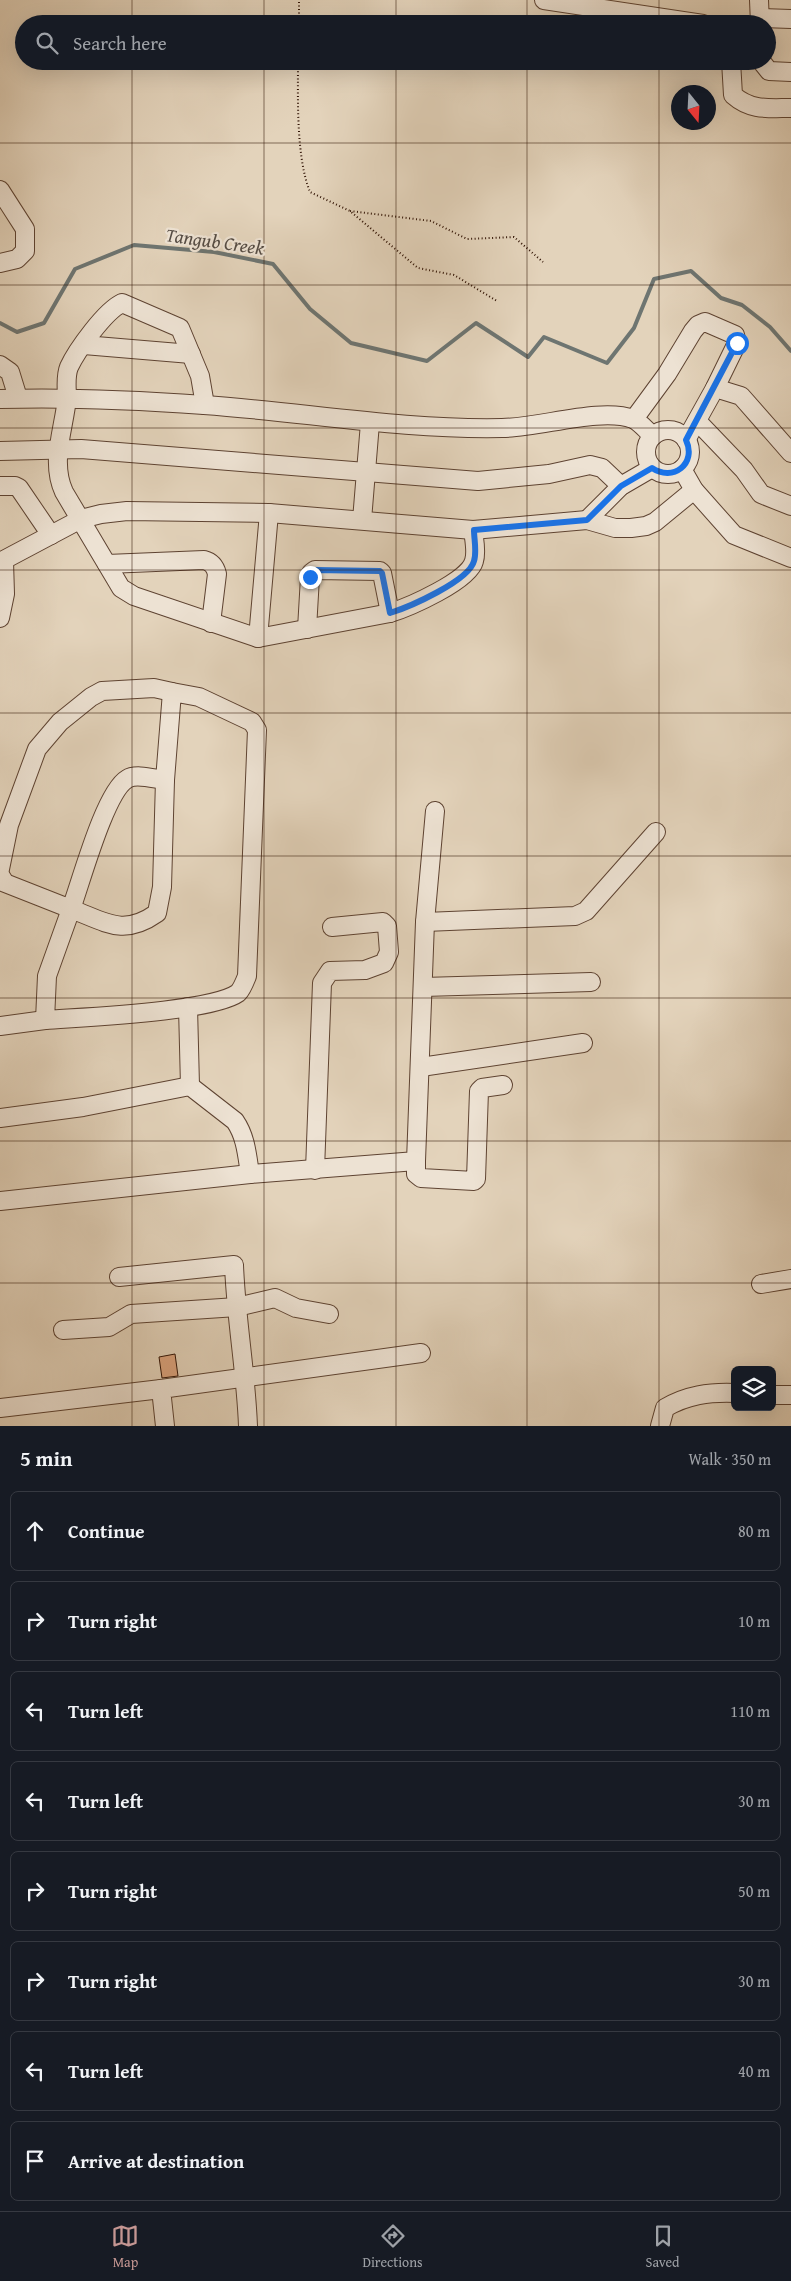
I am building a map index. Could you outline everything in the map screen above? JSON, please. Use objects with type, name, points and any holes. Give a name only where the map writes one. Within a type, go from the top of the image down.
[{"type":"street","points":[[544,0],[643,15]]},
{"type":"street","points":[[759,0],[760,15]]},
{"type":"street","points":[[776,20],[791,19]]},
{"type":"street","points":[[731,70],[733,95],[743,104],[753,108],[791,108]]},
{"type":"street","points":[[768,70],[791,72]]},
{"type":"street","points":[[0,190],[25,229],[25,251],[17,259],[0,263]]},
{"type":"street","points":[[205,405],[200,376],[180,328],[122,303],[114,307],[68,369],[67,398],[59,450],[59,478],[62,487],[121,588],[127,593],[258,638],[390,613],[407,608],[466,574],[474,561],[474,530]]},
{"type":"street","points":[[634,419],[666,374],[693,331],[698,325],[705,322],[735,335],[737,343],[686,440]]},
{"type":"street","points":[[84,345],[192,354]]},
{"type":"street","points":[[0,365],[10,372],[18,398]]},
{"type":"street","points":[[715,388],[741,396],[791,453]]},
{"type":"street","points":[[0,399],[67,398],[205,405],[370,423],[504,428],[550,424],[585,416],[612,416],[634,419],[653,436]]},
{"type":"street","points":[[697,421],[744,470],[761,494],[791,506]]},
{"type":"street","points":[[362,520],[370,423]]},
{"type":"street","points":[[667,430],[681,435],[686,440],[690,455],[682,469],[663,474],[652,468],[646,452],[653,436],[667,430]]},
{"type":"street","points":[[0,451],[81,449],[478,481],[549,474],[590,465],[602,468],[621,486]]},
{"type":"street","points":[[587,520],[621,486],[652,468]]},
{"type":"street","points":[[682,469],[694,490],[734,535],[791,558]]},
{"type":"street","points":[[0,486],[15,486],[19,488],[51,535]]},
{"type":"street","points":[[0,618],[5,594],[2,561],[81,519],[101,514],[127,512],[269,513],[474,530],[587,520],[615,528],[646,526],[663,516],[694,490]]},
{"type":"street","points":[[258,638],[269,513]]},
{"type":"street","points":[[107,564],[204,560],[210,562],[215,567],[217,574],[211,623]]},
{"type":"street","points":[[307,629],[310,577],[314,570],[380,571],[390,613]]},
{"type":"street","points":[[0,869],[9,825],[37,749],[60,722],[91,697],[102,691],[154,688],[199,697],[252,722],[257,730],[247,976],[239,992],[224,1000],[188,1007],[0,1026]]},
{"type":"street","points":[[0,875],[5,883],[120,927],[142,924],[157,913],[162,887],[165,780],[172,692]]},
{"type":"street","points":[[45,1020],[47,976],[110,798],[127,778],[132,776],[165,780]]},
{"type":"street","points":[[435,811],[425,922],[416,1174],[421,1178],[474,1181],[476,1178],[478,1094],[482,1088],[503,1085]]},
{"type":"street","points":[[425,922],[575,916],[586,911],[656,832]]},
{"type":"street","points":[[315,1170],[322,983],[330,971],[365,970],[384,963],[389,952],[387,926],[383,922],[332,927]]},
{"type":"street","points":[[423,987],[590,982]]},
{"type":"street","points":[[188,1007],[190,1086]]},
{"type":"street","points":[[421,1067],[583,1043]]},
{"type":"street","points":[[0,1118],[83,1107],[190,1086],[235,1121],[240,1128],[244,1136],[250,1174]]},
{"type":"street","points":[[0,1201],[250,1174],[416,1161]]},
{"type":"street","points":[[119,1278],[233,1264],[246,1377],[248,1426]]},
{"type":"street","points":[[761,1284],[791,1279]]},
{"type":"street","points":[[63,1330],[109,1327],[131,1314],[237,1307],[277,1298],[296,1308],[329,1314]]},
{"type":"street","points":[[0,1408],[161,1389],[421,1353]]},
{"type":"street","points":[[161,1389],[165,1426]]},
{"type":"street","points":[[660,1426],[665,1408],[681,1398],[713,1392],[731,1393]]},
{"type":"street","points":[[776,1395],[791,1396]]},
{"type":"path","points":[[299,0],[299,15]]},
{"type":"path","points":[[298,70],[298,104],[305,180],[310,192],[350,211],[418,268],[454,275],[497,301]]},
{"type":"path","points":[[350,211],[431,221],[467,239],[514,237],[543,262]]},
{"type":"building","points":[[175,1354],[178,1376],[162,1378],[159,1357]]},
{"type":"waterway","name":"Tangub Creek","points":[[0,323],[17,332],[44,323],[75,269],[134,245],[214,252],[273,264],[310,309],[351,343],[427,361],[476,323],[528,357],[544,337],[607,363],[634,328],[654,279],[691,271],[721,298],[742,305],[770,327],[791,351]]},
{"type":"route","points":[[310,577],[314,570],[380,571],[390,613],[407,608],[462,577],[470,570],[474,561],[474,530],[497,526],[587,520],[621,486],[652,468],[663,474],[670,474],[682,469],[690,455],[686,440],[692,427],[703,412],[737,343]]}]
